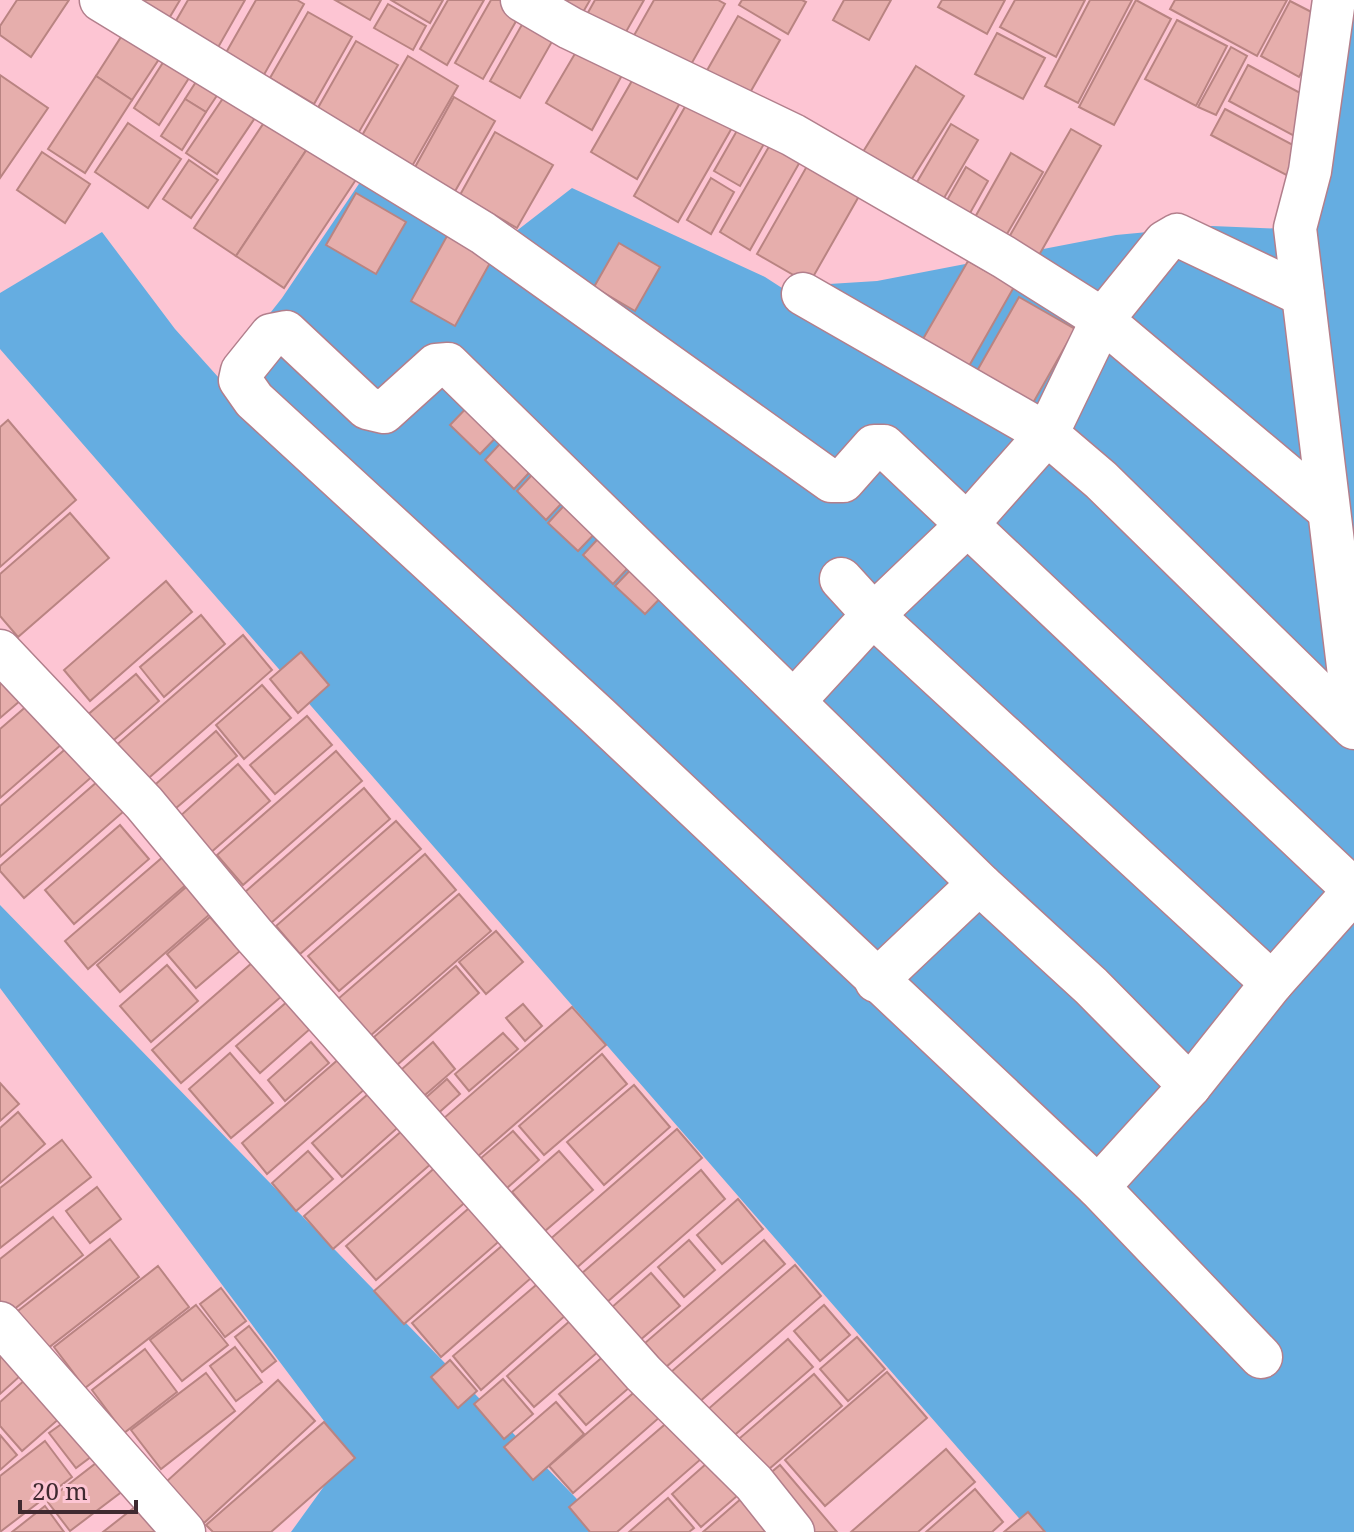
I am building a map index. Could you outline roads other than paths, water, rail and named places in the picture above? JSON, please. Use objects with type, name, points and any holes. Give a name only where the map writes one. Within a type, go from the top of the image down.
[{"type":"street","points":[[101,0],[483,233],[831,481],[843,481],[874,446],[884,446],[966,527],[1354,890],[1272,983],[1190,1086],[1098,1187]]},
{"type":"street","points":[[522,0],[570,28],[793,135],[960,229],[1102,320],[1327,509]]},
{"type":"street","points":[[1334,0],[1310,171],[1295,228],[1354,716]]},
{"type":"street","points":[[795,700],[873,615],[966,527],[1047,434],[1102,320],[1165,242],[1177,235],[1303,295]]},
{"type":"street","points":[[803,294],[1047,434],[1101,480],[1354,728]]},
{"type":"street","points":[[1190,1086],[1091,986],[981,885],[448,364],[436,365],[384,412],[367,408],[286,332],[271,335],[242,371],[240,380],[254,400],[598,716],[1098,1187],[1261,1357]]},
{"type":"street","points":[[841,579],[873,615],[1272,983]]},
{"type":"street","points":[[0,651],[144,803],[253,934],[643,1373],[754,1483],[793,1532]]},
{"type":"street","points":[[876,981],[981,885]]},
{"type":"street","points":[[0,1323],[184,1532]]},
{"type":"water","points":[[1354,0],[1354,1532],[1031,1532],[0,349],[0,293],[102,232],[175,329],[219,378],[282,298],[373,163],[501,243],[572,188],[765,277],[799,299],[808,289],[829,284],[877,281],[1116,235],[1212,226],[1286,229]]},
{"type":"water","points":[[0,905],[609,1532],[291,1532],[348,1453],[0,988]]}]
